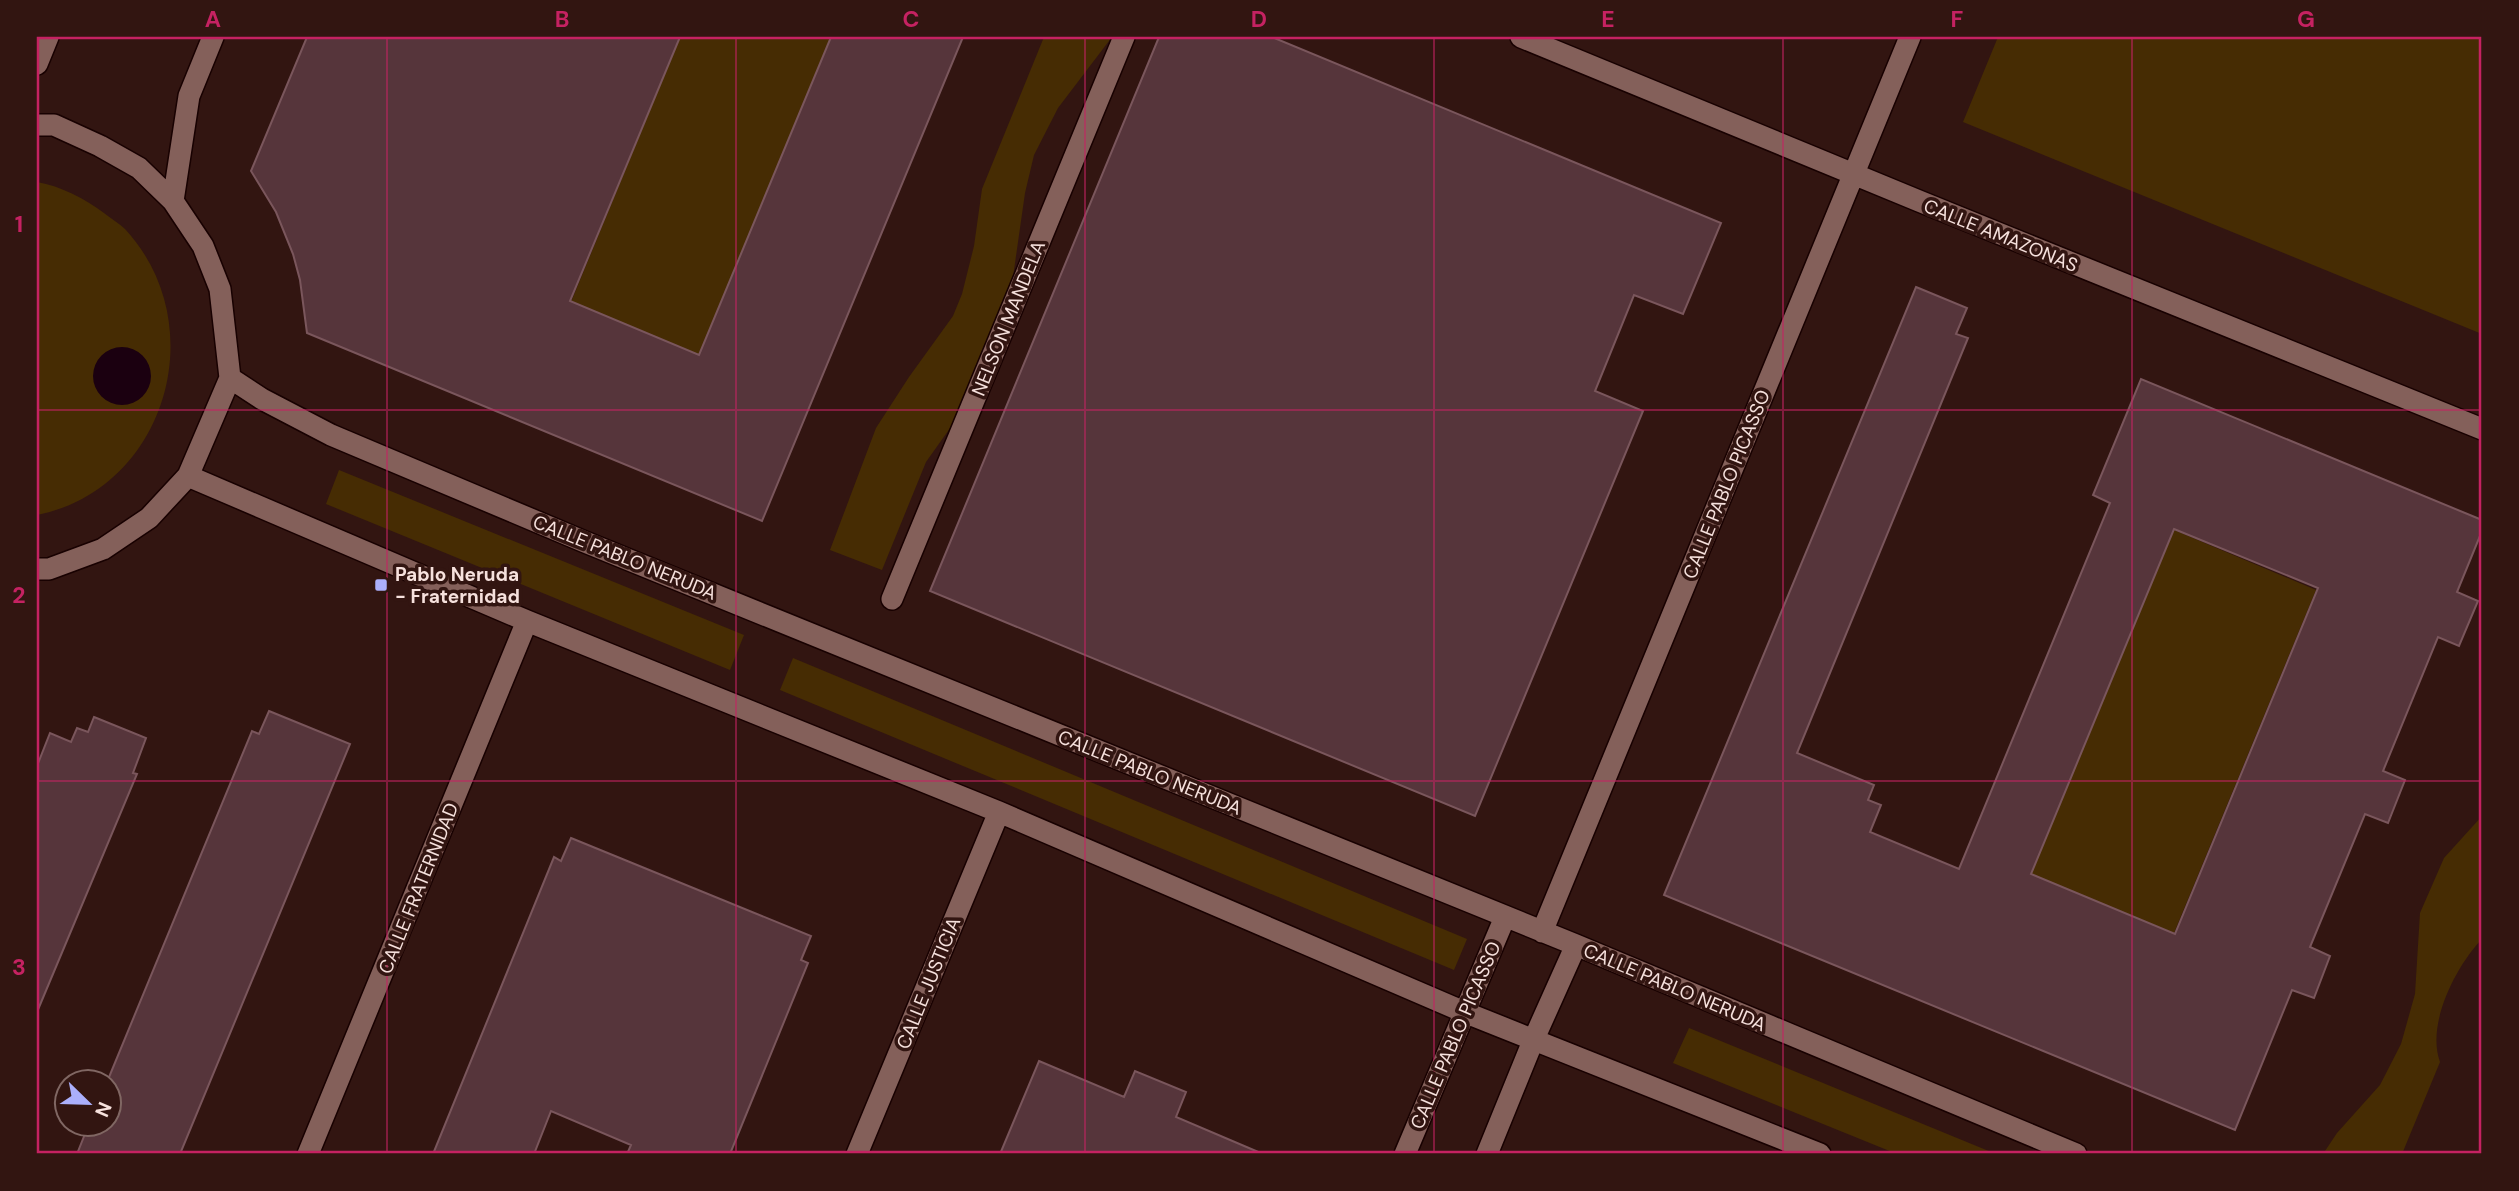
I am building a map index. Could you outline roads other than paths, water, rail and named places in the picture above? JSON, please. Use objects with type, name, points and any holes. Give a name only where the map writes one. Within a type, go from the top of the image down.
[{"type":"street","points":[[37,64],[48,37]]},
{"type":"street","points":[[173,201],[189,96],[213,37]]},
{"type":"street","name":"NELSON MANDELA","points":[[892,599],[1124,37]]},
{"type":"street","name":"CALLE AMAZONAS","points":[[1521,37],[2482,429]]},
{"type":"street","name":"CALLE PABLO PICASSO","points":[[1542,932],[1910,37]]},
{"type":"street","points":[[37,125],[54,125],[100,146],[139,169],[173,201],[203,246],[220,289],[230,378],[188,476],[149,518],[103,549],[49,569],[37,569]]},
{"type":"street","name":"CALLE PABLO NERUDA","points":[[230,378],[262,399],[331,435],[584,542],[1576,945],[2076,1154]]},
{"type":"street","points":[[188,476],[527,621],[999,812],[1533,1041],[1819,1154]]},
{"type":"street","name":"CALLE FRATERNIDAD","points":[[307,1154],[527,621]]},
{"type":"street","name":"CALLE JUSTICIA","points":[[857,1154],[999,812]]},
{"type":"street","name":"CALLE PABLO PICASSO","points":[[1405,1154],[1505,917]]},
{"type":"street","points":[[1487,1154],[1576,945]]},
{"type":"place","name":"Pablo Neruda - Fraternidad","points":[[381,585]]}]
